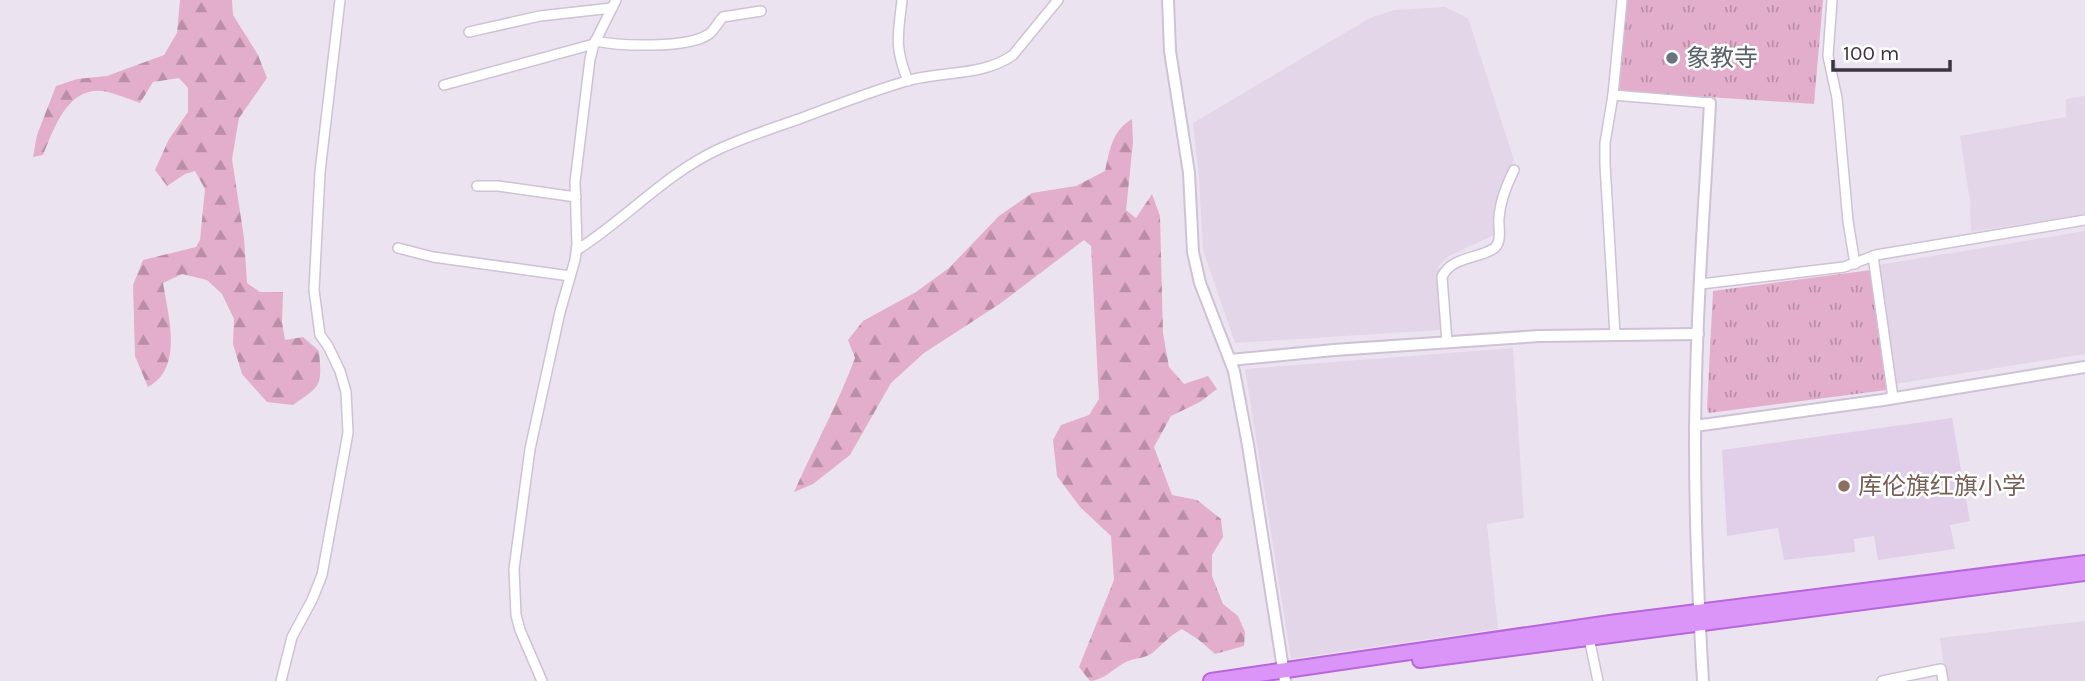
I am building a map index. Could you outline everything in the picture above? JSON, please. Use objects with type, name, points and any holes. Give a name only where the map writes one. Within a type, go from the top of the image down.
[{"type":"main road","points":[[1281,678],[2085,563]]},
{"type":"main road","points":[[1211,681],[1281,678],[1589,638],[1699,617],[2085,573]]},
{"type":"street","points":[[281,681],[292,637],[322,575],[348,433],[346,392],[340,371],[320,335],[314,290],[320,172],[340,0]]},
{"type":"street","points":[[902,0],[897,43],[898,56],[908,81]]},
{"type":"street","points":[[577,250],[602,234],[662,183],[718,149],[908,81],[965,71],[1006,60],[1058,0]]},
{"type":"street","points":[[1168,0],[1170,51],[1189,173],[1193,251],[1200,283],[1236,382],[1248,445],[1281,678]]},
{"type":"street","points":[[1615,335],[1605,143],[1613,95],[1622,0]]},
{"type":"street","points":[[1832,0],[1828,56],[1837,98],[1848,221],[1855,264]]},
{"type":"street","points":[[468,32],[540,16],[614,4]]},
{"type":"street","points":[[542,681],[516,615],[514,569],[530,449],[557,324],[577,250],[579,141],[594,42],[614,4]]},
{"type":"street","points":[[444,85],[594,42],[620,46],[687,41],[710,33],[723,18],[761,10]]},
{"type":"street","points":[[1613,95],[1710,103],[1695,426],[1703,681]]},
{"type":"street","points":[[1447,342],[1442,277],[1444,270],[1471,256],[1493,249],[1499,242],[1499,215],[1514,170]]},
{"type":"street","points":[[477,186],[498,186],[576,197]]},
{"type":"street","points":[[1700,284],[1855,264],[1873,256],[2085,220]]},
{"type":"street","points":[[398,248],[433,257],[570,276]]},
{"type":"street","points":[[1873,256],[1894,398]]},
{"type":"street","points":[[1230,360],[1539,335],[1698,334]]},
{"type":"street","points":[[1695,426],[2085,367]]},
{"type":"street","points":[[1589,638],[1598,681]]},
{"type":"street","points":[[1882,681],[1941,669],[1943,681]]},
{"type":"shaded area","points":[[1445,7],[1468,18],[1514,160],[1498,196],[1494,235],[1449,256],[1439,265],[1440,330],[1235,343],[1203,250],[1193,123],[1370,18],[1394,10]]},
{"type":"shaded area","points":[[2085,96],[2085,214],[1971,232],[1970,201],[1960,136],[2066,117],[2066,99]]},
{"type":"shaded area","points":[[2085,231],[2085,354],[1895,384],[1878,265]]},
{"type":"shaded area","points":[[1513,348],[1524,518],[1487,524],[1498,629],[1291,659],[1245,369]]},
{"type":"shaded area","name":"库伦旗红旗小学","points":[[1952,418],[1970,521],[1950,525],[1955,549],[1878,560],[1874,536],[1854,539],[1855,552],[1784,560],[1778,528],[1727,536],[1722,450]]},
{"type":"shaded area","points":[[2085,621],[2085,681],[1946,681],[1940,638]]},
{"type":"green space","points":[[180,0],[232,0],[233,15],[258,55],[267,78],[239,118],[232,159],[244,238],[247,283],[260,292],[283,292],[282,322],[285,340],[303,337],[319,351],[318,384],[293,405],[267,402],[242,374],[233,344],[234,319],[222,294],[207,280],[182,274],[163,283],[170,325],[170,354],[159,378],[148,387],[135,356],[133,285],[143,260],[196,247],[200,240],[205,189],[195,171],[167,186],[155,170],[169,139],[188,112],[188,88],[179,78],[153,82],[140,103],[108,92],[83,94],[65,109],[43,155],[33,157],[37,135],[56,86],[77,79],[107,76],[164,55],[177,33]]},
{"type":"green space","points":[[1626,0],[1823,0],[1814,104],[1617,91]]},
{"type":"green space","points":[[1132,119],[1133,142],[1126,210],[1136,218],[1152,194],[1160,216],[1163,333],[1169,367],[1184,384],[1208,376],[1217,389],[1200,402],[1171,416],[1154,447],[1172,495],[1197,500],[1221,519],[1223,537],[1212,555],[1212,576],[1223,604],[1238,616],[1245,632],[1244,646],[1215,654],[1182,629],[1151,654],[1127,661],[1104,676],[1090,681],[1079,667],[1114,580],[1111,536],[1080,507],[1057,476],[1053,440],[1061,425],[1089,415],[1099,399],[1091,246],[1084,240],[1001,303],[924,353],[891,383],[850,455],[813,484],[794,492],[855,358],[848,340],[863,321],[916,292],[949,268],[999,216],[1032,193],[1076,186],[1105,171],[1116,135]]},
{"type":"green space","points":[[1871,270],[1887,390],[1709,413],[1707,409],[1713,291]]},
{"type":"place","name":"象教寺","points":[[1672,58]]},
{"type":"place","name":"库伦旗红旗小学","points":[[1844,486]]}]
